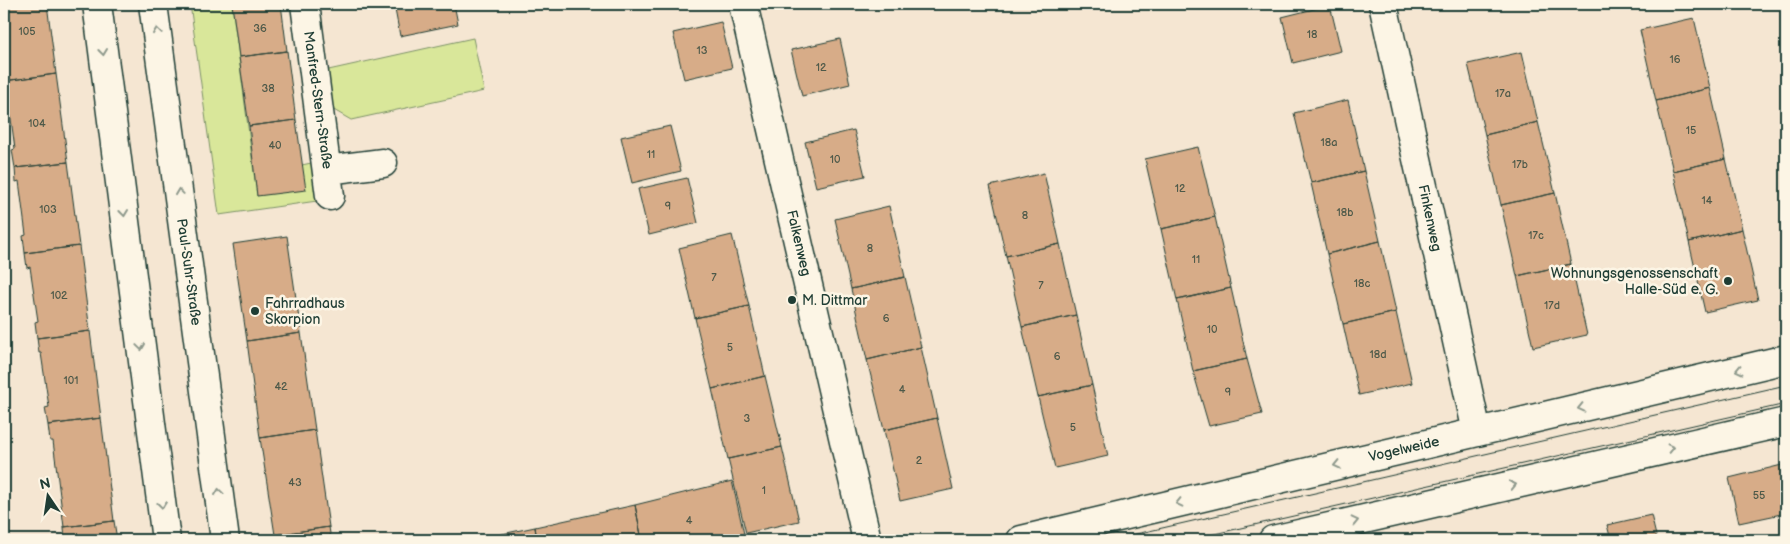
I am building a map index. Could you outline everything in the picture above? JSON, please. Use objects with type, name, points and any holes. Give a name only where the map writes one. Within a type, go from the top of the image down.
[{"type":"street","points":[[97,4],[166,540]]},
{"type":"street","name":"Paul-Suhr-Straße","points":[[154,4],[225,540]]},
{"type":"street","name":"Manfred-Stern-Straße","points":[[305,4],[329,183],[383,163]]},
{"type":"street","name":"Falkenweg","points":[[743,4],[867,540]]},
{"type":"street","name":"Finkenweg","points":[[1383,4],[1477,432]]},
{"type":"street","name":"Vogelweide","points":[[1021,540],[1786,359]]},
{"type":"street","points":[[1273,540],[1786,422]]},
{"type":"green space","points":[[190,4],[232,4],[257,196],[302,165],[311,163],[317,201],[219,215]]},
{"type":"green space","points":[[473,38],[484,91],[351,120],[332,109],[324,71]]},
{"type":"building","points":[[4,4],[47,4],[56,74],[4,81]]},
{"type":"building","points":[[232,4],[281,4],[287,51],[239,57]]},
{"type":"building","points":[[394,4],[454,4],[458,24],[400,36]]},
{"type":"building","points":[[789,4],[812,4],[790,9]]},
{"type":"building","points":[[1330,5],[1341,51],[1293,63],[1282,17]]},
{"type":"building","points":[[1694,18],[1710,88],[1656,101],[1640,30]]},
{"type":"building","points":[[721,22],[732,68],[684,79],[673,33]]},
{"type":"building","points":[[840,39],[850,84],[802,96],[791,50]]},
{"type":"building","points":[[287,51],[296,120],[249,126],[239,57]]},
{"type":"building","points":[[1522,52],[1538,122],[1485,135],[1468,64]]},
{"type":"building","points":[[56,74],[68,162],[15,168],[12,150],[15,149],[8,96],[5,97],[4,81]]},
{"type":"building","points":[[1710,88],[1726,159],[1673,171],[1656,101]]},
{"type":"building","points":[[1348,100],[1364,171],[1311,183],[1294,113]]},
{"type":"building","points":[[296,120],[306,190],[257,196],[249,126]]},
{"type":"building","points":[[1538,122],[1555,193],[1501,205],[1485,135]]},
{"type":"building","points":[[670,126],[681,171],[632,183],[621,137]]},
{"type":"building","points":[[854,130],[865,176],[816,187],[805,142]]},
{"type":"building","points":[[1198,147],[1215,217],[1161,229],[1145,159]]},
{"type":"building","points":[[1726,159],[1742,229],[1689,242],[1673,171]]},
{"type":"building","points":[[68,162],[79,246],[25,253],[23,236],[26,235],[19,181],[16,182],[15,168]]},
{"type":"building","points":[[1364,171],[1380,241],[1327,254],[1311,183]]},
{"type":"building","points":[[1044,173],[1060,244],[1006,256],[990,186]]},
{"type":"building","points":[[687,178],[698,223],[649,235],[638,189]]},
{"type":"building","points":[[1555,193],[1571,264],[1517,276],[1501,205]]},
{"type":"building","points":[[889,206],[905,277],[851,289],[835,219]]},
{"type":"building","points":[[1215,217],[1231,288],[1177,300],[1161,229]]},
{"type":"building","points":[[1742,229],[1758,300],[1705,312],[1689,242]]},
{"type":"building","points":[[732,235],[749,306],[695,318],[679,248]]},
{"type":"building","points":[[287,236],[301,333],[247,341],[233,244]]},
{"type":"building","points":[[1380,241],[1396,312],[1343,324],[1327,254]]},
{"type":"building","points":[[1060,244],[1076,315],[1022,327],[1006,256]]},
{"type":"building","points":[[79,246],[90,331],[37,338],[35,322],[38,321],[30,267],[27,268],[25,253]]},
{"type":"building","points":[[1571,264],[1587,335],[1533,347],[1517,276]]},
{"type":"building","points":[[905,277],[921,347],[867,360],[851,289]]},
{"type":"building","points":[[1231,288],[1247,359],[1193,371],[1177,300]]},
{"type":"building","points":[[749,306],[765,376],[712,389],[695,318]]},
{"type":"building","points":[[1396,312],[1412,383],[1359,395],[1343,324]]},
{"type":"building","points":[[1076,315],[1092,385],[1038,397],[1022,327]]},
{"type":"building","points":[[90,331],[101,418],[48,425],[45,408],[49,407],[37,338]]},
{"type":"building","points":[[301,333],[315,430],[260,438],[247,341]]},
{"type":"building","points":[[921,347],[937,418],[884,430],[867,360]]},
{"type":"building","points":[[1247,359],[1262,414],[1209,426],[1193,371]]},
{"type":"building","points":[[765,376],[782,447],[728,459],[712,389]]},
{"type":"building","points":[[1092,385],[1108,456],[1055,468],[1038,397]]},
{"type":"building","points":[[101,418],[114,521],[64,527],[53,441],[50,441],[48,425]]},
{"type":"building","points":[[937,418],[953,489],[900,501],[884,430]]},
{"type":"building","points":[[315,430],[329,527],[275,535],[260,438]]},
{"type":"building","points":[[782,447],[799,521],[746,533],[728,459]]},
{"type":"building","points":[[1786,464],[1786,513],[1739,523],[1729,478]]},
{"type":"building","points":[[732,481],[744,534],[716,540],[642,540],[635,505]]},
{"type":"building","points":[[635,505],[642,540],[537,540],[535,527]]},
{"type":"building","points":[[1651,515],[1657,540],[1611,540],[1607,525]]},
{"type":"building","points":[[114,521],[117,540],[65,540],[64,527]]},
{"type":"building","points":[[329,527],[331,540],[275,540],[275,535]]},
{"type":"building","points":[[535,527],[537,540],[474,540]]},
{"type":"tram line","points":[[1110,540],[1786,385]]},
{"type":"tram line","points":[[1188,540],[1786,404]]},
{"type":"place","name":"Wohnungsgenossenschaft Halle-Süd e. G.","points":[[1728,281]]},
{"type":"place","name":"M. Dittmar","points":[[792,300]]},
{"type":"place","name":"Fahrradhaus Skorpion","points":[[255,311]]}]
